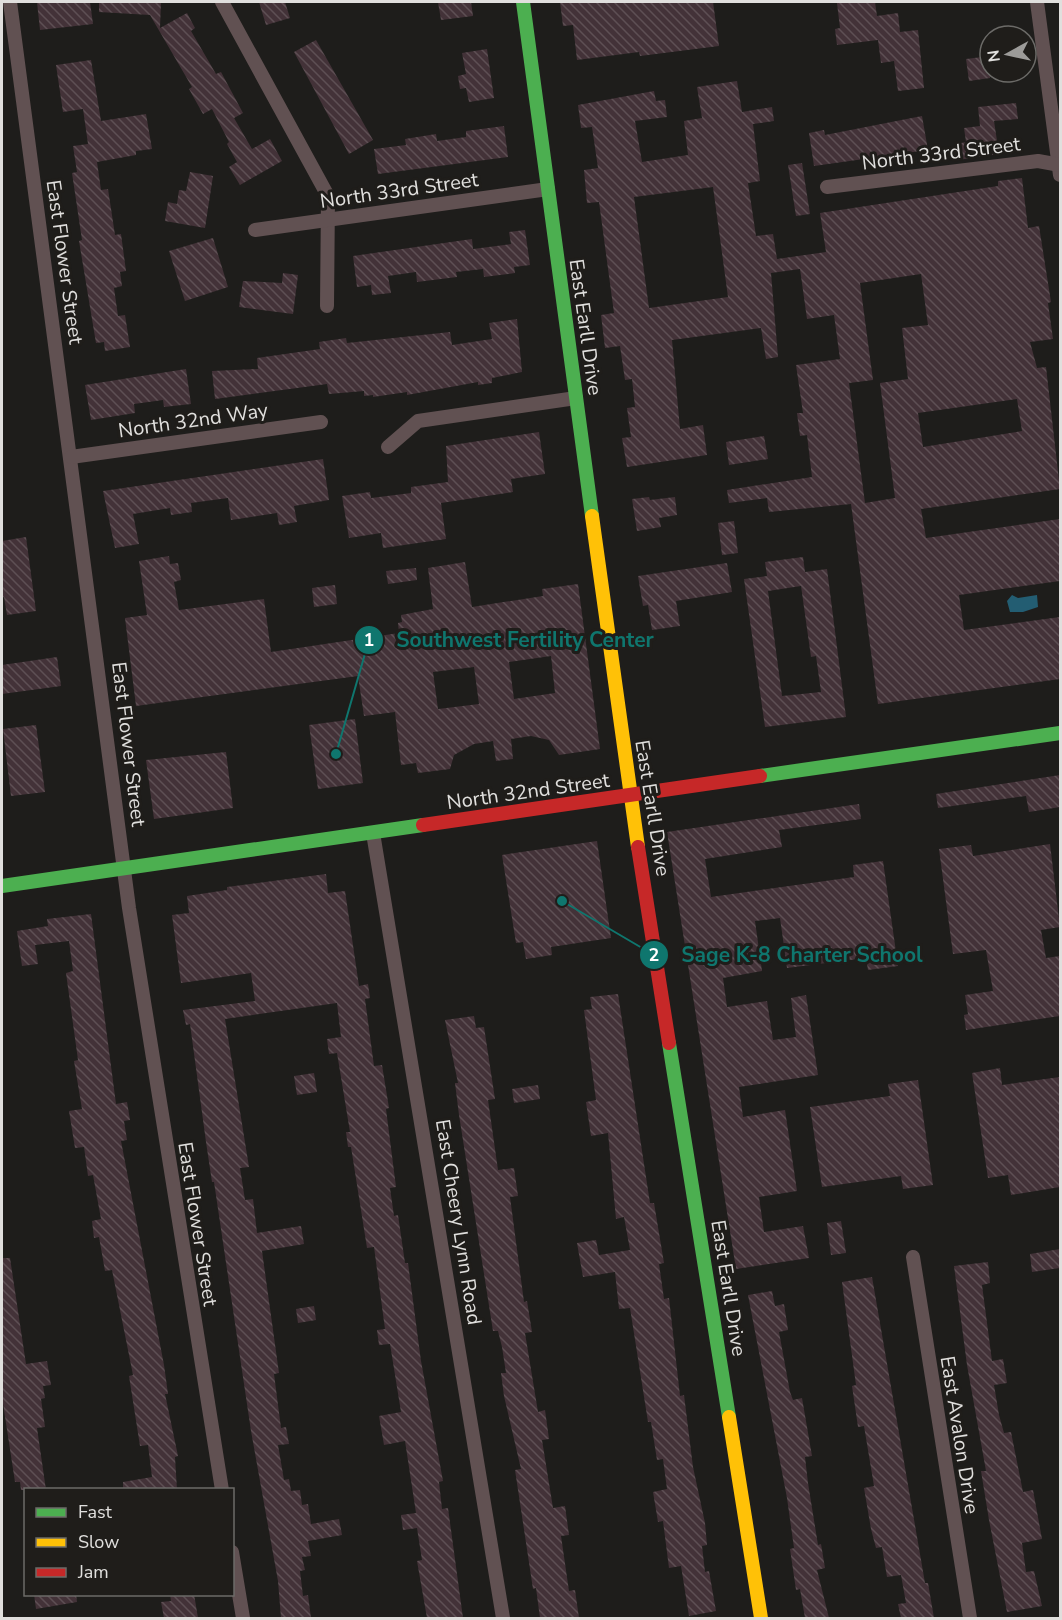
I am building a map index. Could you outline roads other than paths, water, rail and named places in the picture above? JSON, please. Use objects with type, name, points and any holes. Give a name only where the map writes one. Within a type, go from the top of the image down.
[{"type":"street","name":"East Flower Street","points":[[10,2],[124,868],[171,1185],[222,1488]]},
{"type":"street","points":[[222,2],[328,196],[327,306]]},
{"type":"street","name":"East Earll Drive","points":[[523,2],[630,796],[761,1618]]},
{"type":"street","points":[[1037,2],[1060,169]]},
{"type":"street","name":"North 33rd Street","points":[[827,187],[1038,161],[1060,169]]},
{"type":"street","name":"North 33rd Street","points":[[255,230],[548,189]]},
{"type":"street","points":[[388,447],[418,421],[576,398]]},
{"type":"street","name":"North 32nd Way","points":[[71,457],[321,422]]},
{"type":"street","name":"North 32nd Street","points":[[2,886],[1060,733]]},
{"type":"street","name":"East Cheery Lynn Road","points":[[374,833],[503,1618]]},
{"type":"street","name":"East Avalon Drive","points":[[913,1257],[970,1618]]},
{"type":"street","points":[[234,1564],[243,1618]]},
{"type":"water","points":[[1012,595],[1018,598],[1037,595],[1038,607],[1023,612],[1010,612],[1007,601]]},
{"type":"place","name":"Southwest Fertility Center","points":[[336,754]]},
{"type":"place","name":"Sage K-8 Charter School","points":[[562,901]]}]
